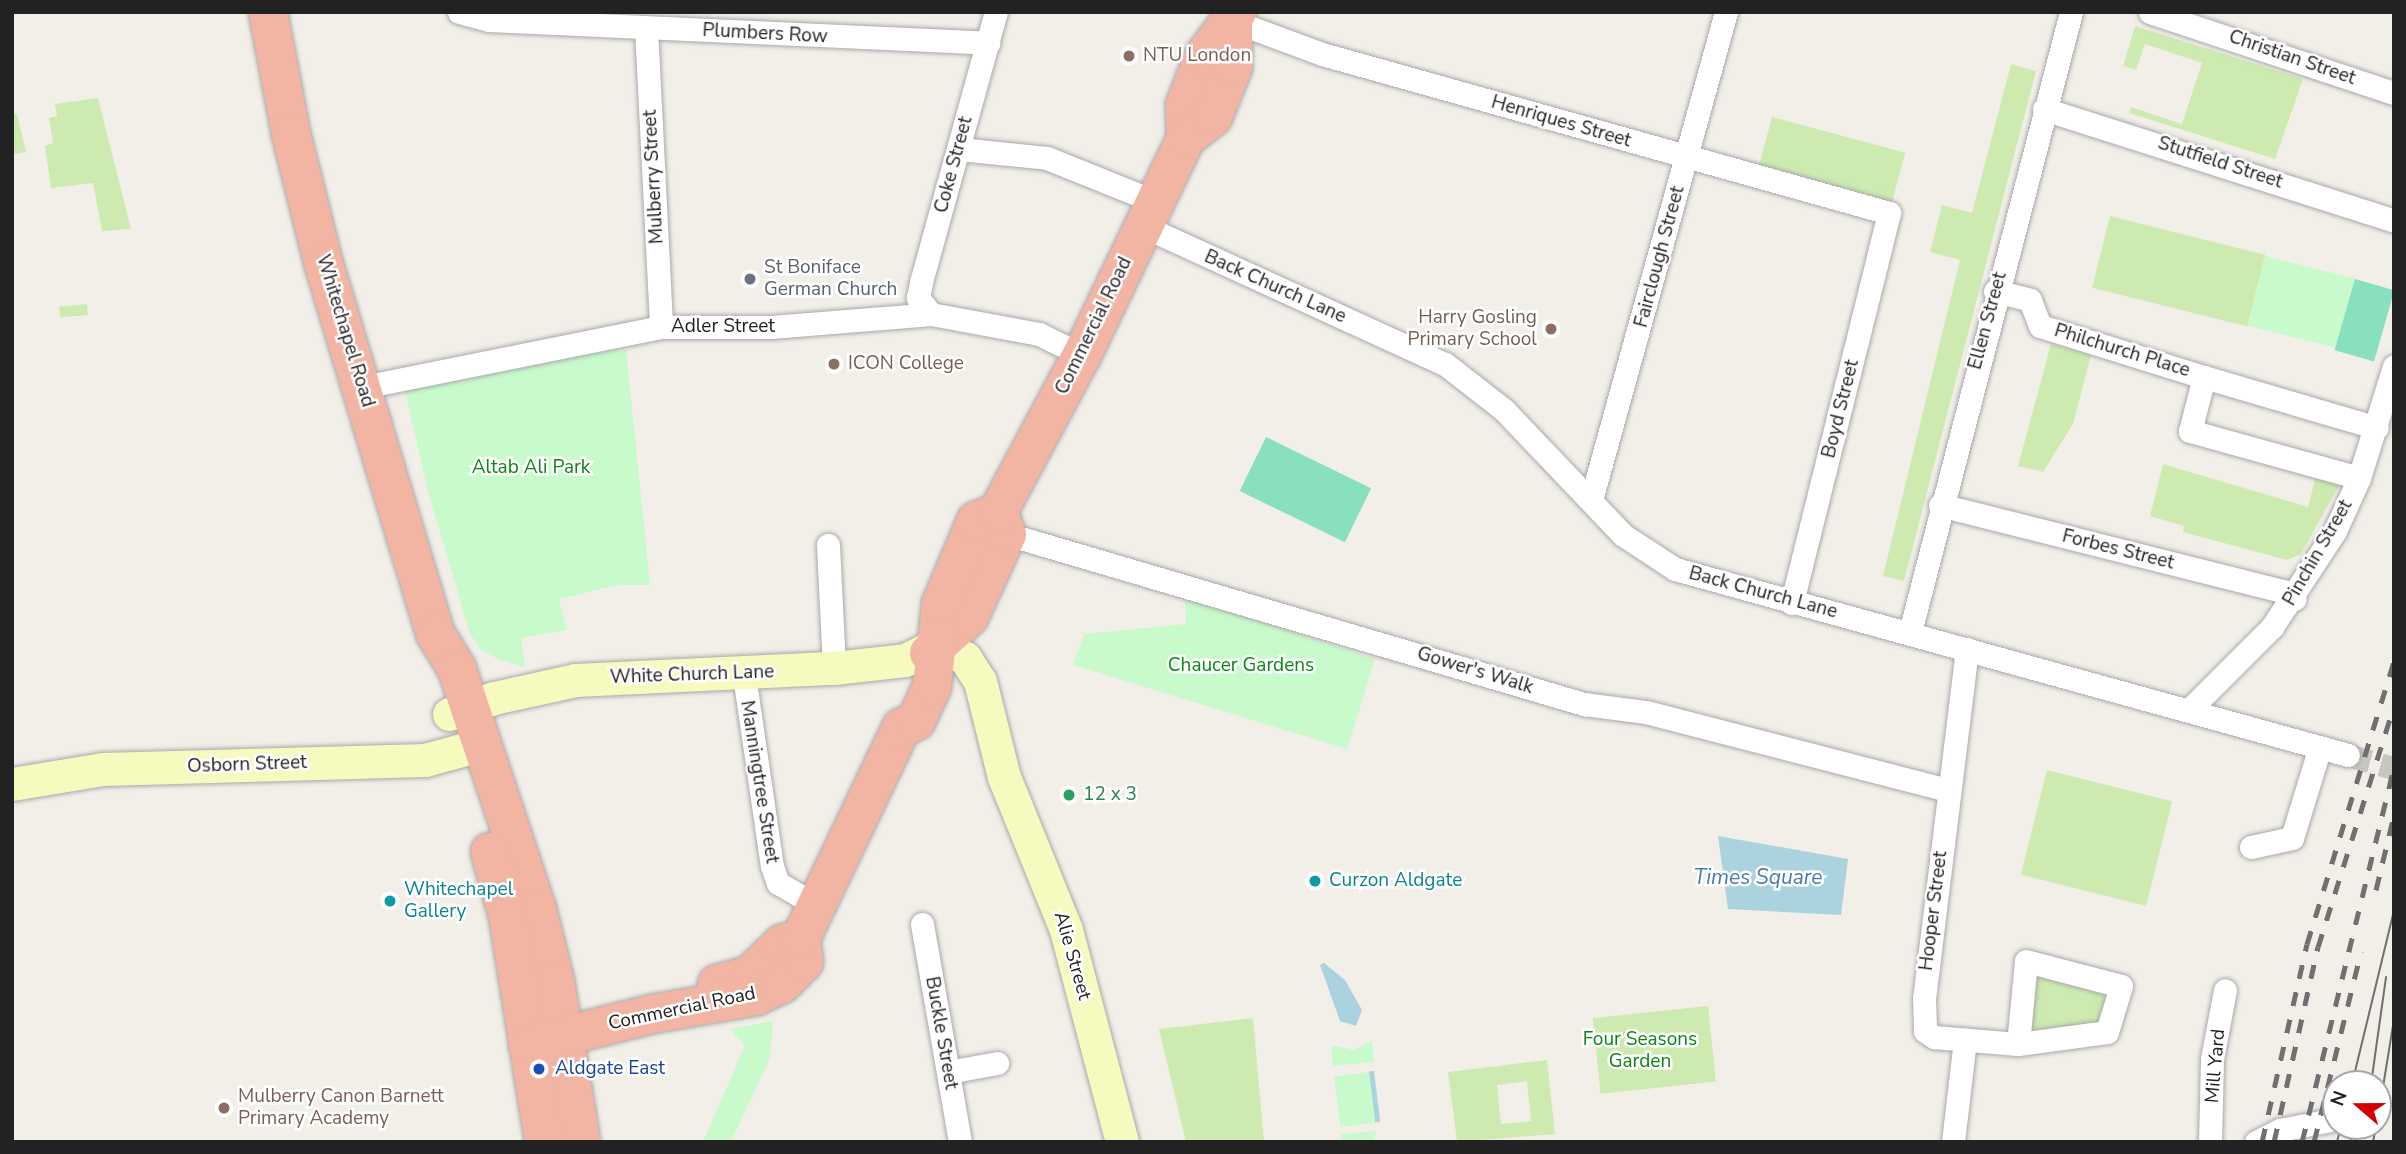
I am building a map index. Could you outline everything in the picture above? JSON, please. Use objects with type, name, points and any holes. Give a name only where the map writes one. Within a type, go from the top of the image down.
[{"type":"highway","name":"Whitechapel Road","points":[[268,12],[299,167],[440,646],[435,662],[459,711],[470,748],[537,909],[544,1031]]},
{"type":"highway","name":"Commercial Road","points":[[544,1031],[597,1003],[731,981],[759,969],[782,944],[810,922],[901,728],[916,721],[932,685],[941,604],[976,522],[1002,523],[1186,138],[1185,105],[1204,56],[1235,17]]},
{"type":"highway","points":[[544,1031],[579,1136]]},
{"type":"highway","points":[[544,1031],[544,1142]]},
{"type":"main road","name":"White Church Lane","points":[[459,711],[533,687],[575,680],[744,675],[834,668],[905,660],[936,645]]},
{"type":"main road","name":"Alie Street","points":[[936,645],[965,658],[980,681],[1004,777],[1066,930],[1122,1142]]},
{"type":"main road","name":"Osborn Street","points":[[12,785],[103,769],[425,760],[470,748]]},
{"type":"street","name":"Plumbers Row","points":[[459,12],[489,20],[988,43]]},
{"type":"street","name":"Coke Street","points":[[931,314],[918,298],[996,12]]},
{"type":"street","name":"Fairclough Street","points":[[1591,500],[1726,12]]},
{"type":"street","name":"Ellen Street","points":[[1910,632],[1995,291],[2071,12]]},
{"type":"street","name":"Christian Street","points":[[2150,12],[2394,93]]},
{"type":"street","name":"Henriques Street","points":[[1235,17],[1322,54],[1687,159],[1886,211],[1890,216]]},
{"type":"street","name":"Mulberry Street","points":[[646,28],[661,327]]},
{"type":"street","name":"Stutfield Street","points":[[2044,108],[2394,221]]},
{"type":"street","name":"Back Church Lane","points":[[959,149],[1047,158],[1149,214],[1445,364],[1504,410],[1623,535],[1675,569],[1792,603],[2190,708],[2348,755]]},
{"type":"street","name":"Boyd Street","points":[[1792,603],[1890,216]]},
{"type":"street","name":"Philchurch Place","points":[[1995,291],[2030,300],[2040,326],[2204,377],[2190,431],[2359,478]]},
{"type":"street","name":"Adler Street","points":[[363,387],[661,327],[771,327],[931,314],[1039,334],[1082,355]]},
{"type":"street","name":"Pinchin Street","points":[[2190,708],[2295,599],[2359,478],[2377,428],[2394,366]]},
{"type":"street","points":[[2204,377],[2377,428]]},
{"type":"street","name":"Forbes Street","points":[[1940,506],[2283,591],[2295,599]]},
{"type":"street","name":"Gower's Walk","points":[[1002,523],[1584,704],[1646,712],[1948,790]]},
{"type":"street","points":[[828,545],[834,668]]},
{"type":"street","name":"Hooper Street","points":[[1964,1045],[1934,1037],[1925,1031],[1923,1018],[1948,790],[1967,649]]},
{"type":"street","name":"Manningtree Street","points":[[744,675],[772,866],[778,883],[810,922]]},
{"type":"street","points":[[2251,847],[2292,838],[2320,747]]},
{"type":"street","name":"Buckle Street","points":[[922,924],[960,1142]]},
{"type":"street","points":[[1954,1142],[1964,1045],[2023,1050],[2107,1032],[2121,986],[2026,961],[2023,1050]]},
{"type":"street","name":"Mill Yard","points":[[2210,1142],[2213,1059],[2225,990]]},
{"type":"street","points":[[948,1072],[997,1063]]},
{"type":"street","points":[[2256,1142],[2280,1130],[2322,1122]]},
{"type":"green space","points":[[2135,26],[2303,79],[2275,159],[2129,113],[2131,107],[2182,124],[2202,63],[2145,44],[2136,70],[2123,66]]},
{"type":"green space","points":[[2011,64],[2036,71],[1904,581],[1883,576],[1960,260],[1930,252],[1942,205],[1972,213]]},
{"type":"green space","points":[[98,98],[131,229],[102,231],[93,183],[51,188],[45,146],[53,143],[49,118],[57,116],[55,104]]},
{"type":"green space","points":[[12,114],[17,114],[26,152],[12,154]]},
{"type":"green space","points":[[1772,117],[1905,153],[1891,206],[1758,170]]},
{"type":"green space","points":[[2110,216],[2265,255],[2247,327],[2092,288]]},
{"type":"green space","points":[[2265,256],[2355,278],[2338,348],[2248,326]]},
{"type":"green space","points":[[2355,279],[2394,290],[2374,361],[2335,350]]},
{"type":"green space","points":[[87,304],[88,315],[60,317],[59,306]]},
{"type":"green space","points":[[2051,344],[2091,355],[2073,424],[2043,472],[2018,466]]},
{"type":"green space","name":"Altab Ali Park","points":[[626,349],[650,585],[619,585],[559,599],[567,630],[521,638],[525,667],[500,660],[481,650],[470,634],[428,492],[404,387],[582,350],[584,354]]},
{"type":"green space","points":[[1266,437],[1371,488],[1345,542],[1240,491]]},
{"type":"green space","points":[[2163,464],[2308,507],[2316,476],[2341,482],[2301,554],[2287,560],[2183,532],[2184,526],[2150,516]]},
{"type":"green space","name":"Chaucer Gardens","points":[[1185,597],[1375,659],[1347,749],[1073,665],[1084,634],[1186,624]]},
{"type":"green space","points":[[2047,770],[2172,801],[2146,906],[2021,875]]},
{"type":"green space","points":[[2030,970],[2114,991],[2103,1027],[2023,1035]]},
{"type":"green space","name":"Four Seasons Garden","points":[[1708,1006],[1716,1082],[1601,1094],[1593,1018]]},
{"type":"green space","points":[[1253,1018],[1264,1142],[1186,1142],[1159,1029]]},
{"type":"green space","points":[[773,1021],[770,1058],[731,1142],[703,1142],[745,1045],[729,1029]]},
{"type":"green space","points":[[1372,1041],[1374,1062],[1333,1066],[1331,1045],[1353,1050]]},
{"type":"green space","points":[[1547,1060],[1555,1134],[1457,1142],[1448,1072]],"holes":[[[1527,1081],[1531,1121],[1501,1124],[1497,1085]]]},
{"type":"green space","points":[[1369,1072],[1375,1123],[1340,1127],[1334,1076]]},
{"type":"green space","points":[[1376,1131],[1374,1142],[1341,1142],[1341,1134]]},
{"type":"water","name":"Times Square","points":[[1718,836],[1848,859],[1841,915],[1728,909]]},
{"type":"water","points":[[1324,963],[1345,980],[1362,1010],[1356,1026],[1340,1021],[1320,965]]},
{"type":"water","points":[[1374,1071],[1380,1122],[1375,1122],[1369,1072]]},
{"type":"tunnel","points":[[2348,755],[2394,768]]},
{"type":"tram line","points":[[2355,1070],[2394,910]]},
{"type":"tram line","points":[[2373,1070],[2386,977]]},
{"type":"tram line","points":[[2386,1070],[2394,1019]]},
{"type":"railway","points":[[2262,1142],[2307,944],[2394,661]]},
{"type":"railway","points":[[2274,1142],[2318,947],[2394,706]]},
{"type":"railway","points":[[2302,1142],[2394,767]]},
{"type":"railway","points":[[2376,890],[2394,815]]},
{"type":"railway","points":[[2314,1142],[2361,952]]},
{"type":"place","name":"NTU London","points":[[1129,56]]},
{"type":"place","name":"St Boniface German Church","points":[[750,279]]},
{"type":"place","name":"Harry Gosling Primary School","points":[[1551,329]]},
{"type":"place","name":"ICON College","points":[[834,364]]},
{"type":"place","name":"12 x 3","points":[[1069,795]]},
{"type":"place","name":"Curzon Aldgate","points":[[1315,881]]},
{"type":"place","name":"Whitechapel Gallery","points":[[390,901]]},
{"type":"place","name":"Aldgate East","points":[[539,1069]]},
{"type":"place","name":"Mulberry Canon Barnett Primary Academy","points":[[224,1108]]}]
